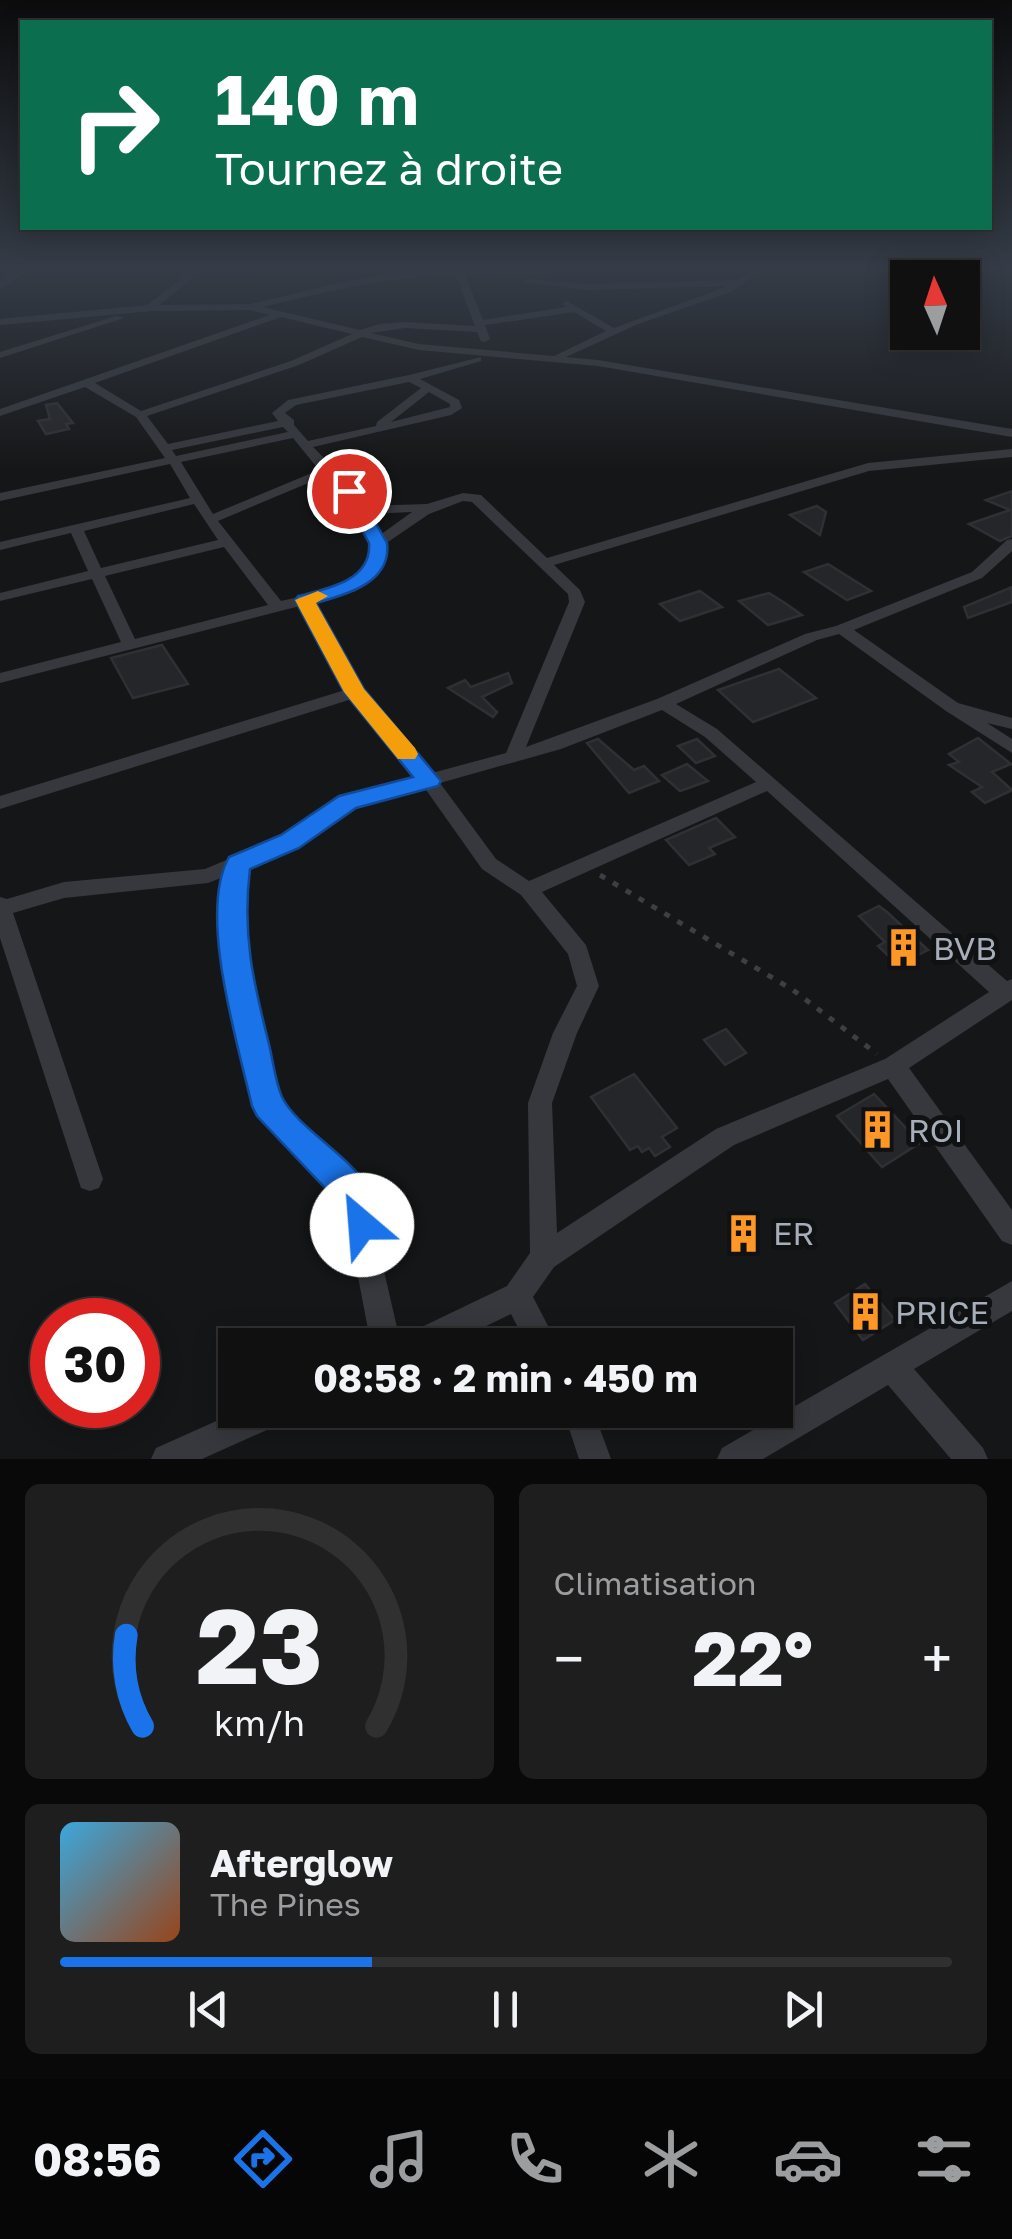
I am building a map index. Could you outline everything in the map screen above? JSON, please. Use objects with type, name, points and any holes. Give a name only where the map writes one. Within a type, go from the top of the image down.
[{"type":"street","points":[[0,355],[64,335]]},
{"type":"street","points":[[0,413],[223,335]]},
{"type":"street","points":[[140,415],[320,354],[351,335]]},
{"type":"street","points":[[358,335],[420,348],[555,358],[1012,433]]},
{"type":"street","points":[[483,335],[490,355]]},
{"type":"street","points":[[555,358],[611,335]]},
{"type":"street","points":[[0,678],[351,588],[364,577],[379,552],[378,543],[349,491],[278,412],[292,402],[411,378],[490,355]]},
{"type":"street","points":[[306,446],[456,408],[455,402],[411,378]]},
{"type":"street","points":[[88,384],[140,415],[174,460],[210,520],[278,607]]},
{"type":"street","points":[[378,426],[428,388]]},
{"type":"street","points":[[165,448],[292,428]]},
{"type":"street","points":[[0,497],[174,460],[292,428]]},
{"type":"street","points":[[546,563],[868,467],[1012,453]]},
{"type":"street","points":[[210,520],[327,470]]},
{"type":"street","points":[[378,543],[454,496],[476,498],[570,588],[577,602],[512,759]]},
{"type":"street","points":[[0,546],[196,500]]},
{"type":"street","points":[[360,510],[429,508]]},
{"type":"street","points":[[75,528],[130,645]]},
{"type":"street","points":[[0,597],[227,542]]},
{"type":"street","points":[[90,1179],[0,908],[64,890],[208,876],[290,841],[347,802],[449,772],[512,759],[662,703],[811,637],[977,576],[1012,543]]},
{"type":"street","points":[[305,600],[355,692],[429,781],[488,864],[528,890],[578,951],[588,986],[565,1033],[540,1104],[544,1257]]},
{"type":"street","points":[[842,628],[1012,747]]},
{"type":"street","points":[[0,803],[355,692]]},
{"type":"street","points":[[450,1328],[516,1296],[544,1257],[725,1137],[893,1066],[1008,990],[711,732],[662,703]]},
{"type":"street","points":[[952,707],[1012,724]]},
{"type":"street","points":[[528,890],[769,783]]},
{"type":"street","points":[[238,864],[231,914],[236,970],[268,1106],[356,1197],[383,1328]]},
{"type":"street","points":[[893,1066],[1012,1232]]},
{"type":"street","points":[[516,1296],[534,1328]]},
{"type":"street","points":[[733,1459],[1012,1296]]},
{"type":"street","points":[[891,1366],[972,1459]]},
{"type":"street","points":[[167,1459],[236,1428]]},
{"type":"street","points":[[585,1428],[596,1459]]},
{"type":"path","points":[[583,866],[793,990],[893,1066]]},
{"type":"building","points":[[57,403],[73,423],[66,424],[69,429],[46,434],[38,421],[50,419],[46,405]]},
{"type":"building","points":[[1012,491],[1012,536],[1000,541],[969,524],[1010,510],[986,500]]},
{"type":"building","points":[[817,506],[826,512],[820,535],[790,515]]},
{"type":"building","points":[[828,564],[871,591],[847,600],[804,572]]},
{"type":"building","points":[[1012,587],[1012,602],[968,618],[964,607]]},
{"type":"building","points":[[700,591],[722,607],[680,621],[660,604]]},
{"type":"building","points":[[769,593],[802,615],[768,625],[739,601]]},
{"type":"building","points":[[162,645],[188,684],[133,698],[111,658]]},
{"type":"building","points":[[779,669],[816,698],[753,722],[718,690]]},
{"type":"building","points":[[508,673],[512,683],[482,697],[497,712],[493,717],[448,688],[465,680],[471,687]]},
{"type":"building","points":[[978,738],[1011,764],[992,772],[1012,790],[985,803],[972,792],[982,787],[949,765],[959,762],[949,754]]},
{"type":"building","points":[[598,739],[634,770],[644,766],[659,781],[629,793],[587,743]]},
{"type":"building","points":[[697,739],[715,756],[696,763],[678,746]]},
{"type":"building","points":[[687,764],[708,781],[680,791],[662,775]]},
{"type":"building","points":[[716,818],[735,837],[709,848],[715,854],[689,865],[666,840]]},
{"type":"building","points":[[879,906],[928,950],[898,965],[878,946],[885,942],[859,916]]},
{"type":"building","points":[[726,1029],[746,1053],[725,1065],[704,1040]]},
{"type":"building","points":[[634,1074],[677,1128],[662,1137],[670,1147],[655,1156],[649,1148],[642,1152],[638,1146],[630,1150],[591,1097]]},
{"type":"building","name":"ROI","points":[[874,1094],[920,1143],[882,1167],[837,1116]]},
{"type":"building","name":"PRICE","points":[[865,1284],[895,1320],[863,1340],[835,1303]]},
{"type":"slow traffic","points":[[318,596],[305,600],[355,692],[407,754]]},
{"type":"place","name":"BVB","points":[[903,948]]},
{"type":"place","name":"ROI","points":[[878,1130]]},
{"type":"place","name":"ER","points":[[743,1233]]},
{"type":"place","name":"PRICE","points":[[865,1312]]},
{"type":"route","points":[[349,491],[378,543],[379,552],[364,577],[351,588],[305,600],[355,692],[429,781],[347,802],[290,841],[238,864],[231,914],[236,970],[268,1106],[356,1197],[362,1225]]}]
